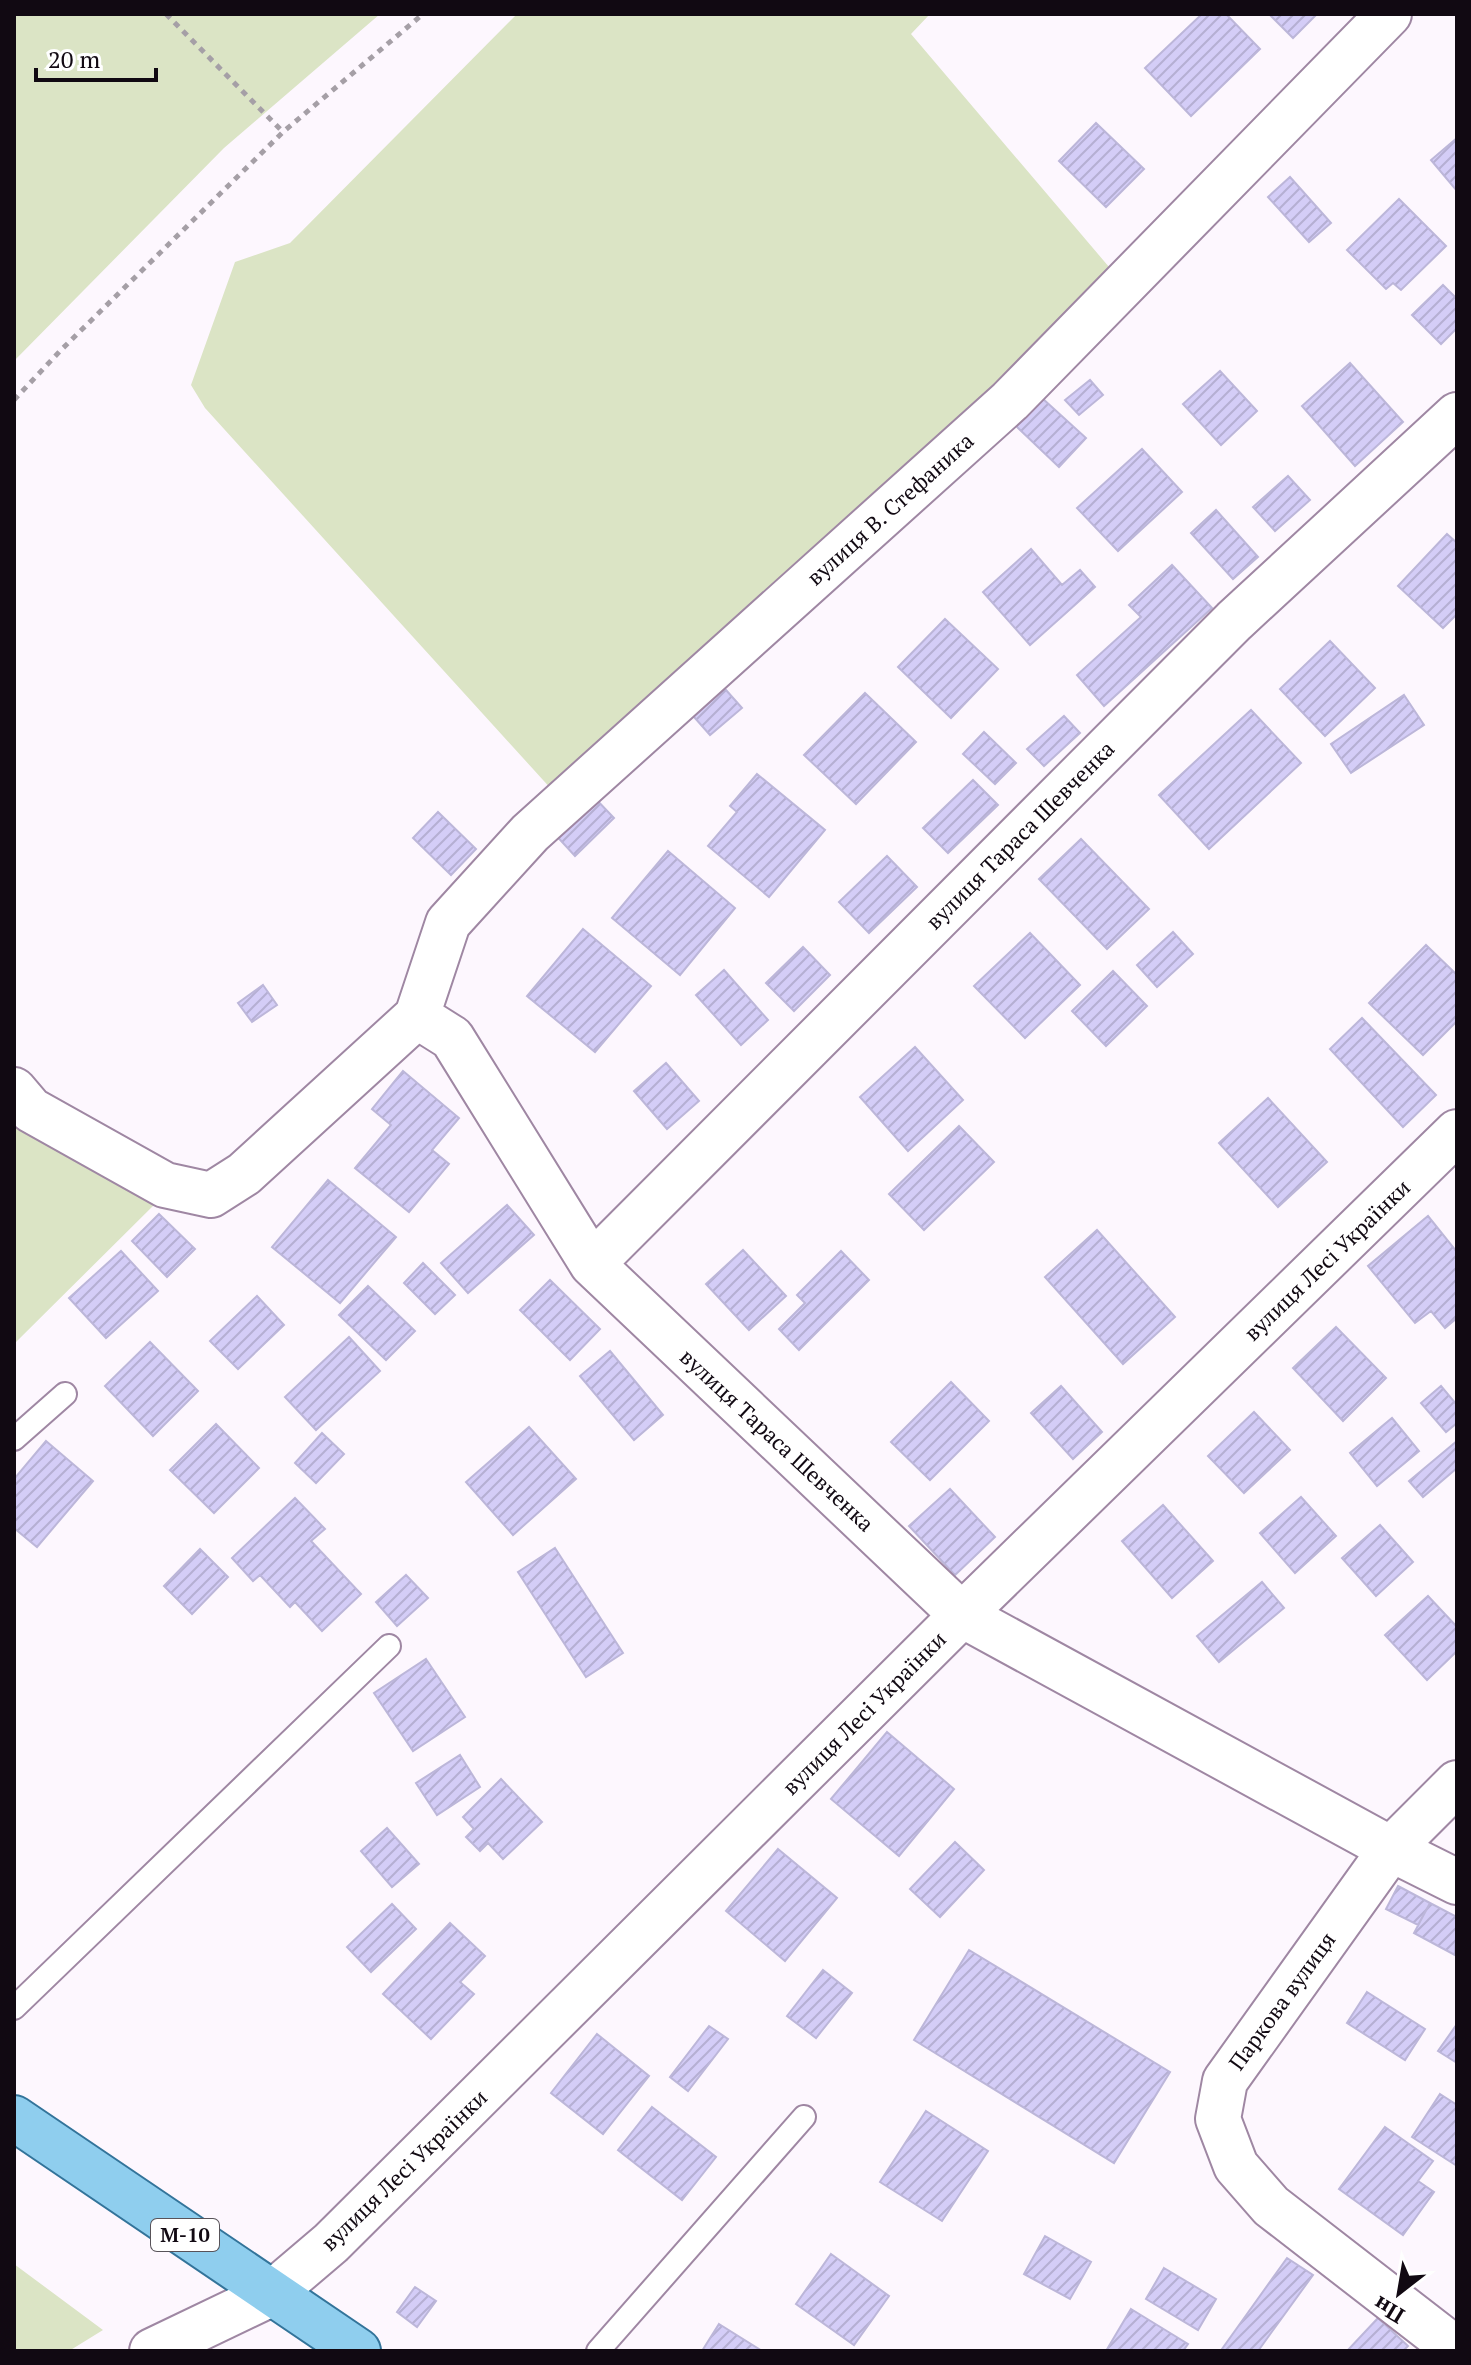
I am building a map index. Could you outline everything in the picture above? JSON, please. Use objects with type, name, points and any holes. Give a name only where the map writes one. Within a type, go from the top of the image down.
[{"type":"main road","name":"М-10","points":[[14,2118],[358,2351]]},
{"type":"street","name":"вулиця В. Стефаника","points":[[417,1016],[448,923],[530,833],[1010,401],[1389,14]]},
{"type":"street","name":"вулиця Тараса Шевченка","points":[[592,1264],[1234,621],[1457,415]]},
{"type":"street","points":[[14,1090],[31,1110],[165,1185],[211,1195],[244,1174],[417,1016]]},
{"type":"street","name":"вулиця Тараса Шевченка","points":[[417,1016],[452,1038],[592,1264],[962,1615],[1457,1882]]},
{"type":"street","name":"вулиця Лесі Українки","points":[[152,2351],[271,2294],[331,2243],[962,1615],[1457,1132]]},
{"type":"street","name":"Паркова вулиця","points":[[1457,1783],[1391,1849],[1225,2081],[1218,2119],[1236,2166],[1271,2206],[1457,2350]]},
{"type":"lane","points":[[14,1439],[65,1394]]},
{"type":"lane","points":[[14,2008],[389,1646]]},
{"type":"lane","points":[[598,2351],[804,2117]]},
{"type":"path","points":[[166,14],[283,132]]},
{"type":"path","points":[[14,400],[283,132],[423,14]]},
{"type":"green space","points":[[14,14],[380,14],[224,148],[14,361]]},
{"type":"green space","points":[[517,14],[930,14],[911,34],[1115,274],[1011,377],[553,791],[205,408],[191,385],[235,262],[290,243]]},
{"type":"green space","points":[[14,1112],[159,1200],[14,1344]]},
{"type":"green space","points":[[14,2264],[103,2330],[69,2351],[14,2351]]},
{"type":"building","points":[[1202,14],[1226,14],[1260,49],[1191,116],[1145,68]]},
{"type":"building","points":[[1269,14],[1317,14],[1293,38]]},
{"type":"building","points":[[1096,123],[1144,169],[1106,207],[1059,161]]},
{"type":"building","points":[[1457,138],[1457,191],[1431,160]]},
{"type":"building","points":[[1290,177],[1331,223],[1309,242],[1268,197]]},
{"type":"building","points":[[1399,199],[1446,246],[1401,290],[1393,283],[1386,289],[1347,250]]},
{"type":"building","points":[[1443,285],[1457,299],[1457,328],[1441,344],[1412,315]]},
{"type":"building","points":[[1350,363],[1403,422],[1355,466],[1302,406]]},
{"type":"building","points":[[1220,371],[1257,411],[1221,445],[1183,404]]},
{"type":"building","points":[[1090,380],[1103,395],[1079,415],[1065,400]]},
{"type":"building","points":[[1042,398],[1086,438],[1059,467],[1016,426]]},
{"type":"building","points":[[1142,449],[1182,492],[1118,551],[1077,508]]},
{"type":"building","points":[[1288,476],[1310,500],[1275,531],[1253,507]]},
{"type":"building","points":[[1216,510],[1258,557],[1233,579],[1191,533]]},
{"type":"building","points":[[1447,534],[1457,543],[1457,614],[1443,628],[1398,586]]},
{"type":"building","points":[[1031,549],[1062,585],[1080,570],[1095,587],[1030,645],[983,592]]},
{"type":"building","points":[[1172,565],[1212,608],[1104,706],[1077,675],[1141,617],[1129,605]]},
{"type":"building","points":[[945,619],[998,669],[951,718],[898,667]]},
{"type":"building","points":[[1330,641],[1375,688],[1325,736],[1280,689]]},
{"type":"building","points":[[718,681],[742,708],[710,735],[687,709]]},
{"type":"building","points":[[865,693],[916,742],[856,804],[804,755]]},
{"type":"building","points":[[1404,695],[1424,725],[1351,773],[1331,744]]},
{"type":"building","points":[[1251,710],[1301,763],[1209,849],[1159,795]]},
{"type":"building","points":[[1064,716],[1080,733],[1044,766],[1027,749]]},
{"type":"building","points":[[984,732],[1016,763],[995,784],[963,754]]},
{"type":"building","points":[[757,774],[825,830],[769,897],[708,846],[737,812],[730,806]]},
{"type":"building","points":[[973,780],[998,805],[948,853],[923,828]]},
{"type":"building","points":[[591,794],[614,818],[575,856],[552,831]]},
{"type":"building","points":[[438,812],[476,849],[451,875],[413,838]]},
{"type":"building","points":[[1081,839],[1149,909],[1107,949],[1039,879]]},
{"type":"building","points":[[668,851],[735,908],[680,975],[612,918]]},
{"type":"building","points":[[887,856],[917,887],[869,933],[839,902]]},
{"type":"building","points":[[583,929],[651,986],[595,1052],[527,996]]},
{"type":"building","points":[[1173,932],[1193,954],[1157,987],[1137,965]]},
{"type":"building","points":[[1030,933],[1080,985],[1025,1038],[974,986]]},
{"type":"building","points":[[1426,945],[1457,975],[1457,1021],[1423,1055],[1369,1003]]},
{"type":"building","points":[[803,947],[830,975],[794,1011],[766,983]]},
{"type":"building","points":[[724,970],[768,1020],[741,1045],[696,995]]},
{"type":"building","points":[[1113,971],[1147,1006],[1106,1046],[1072,1011]]},
{"type":"building","points":[[263,985],[277,1005],[252,1022],[238,1003]]},
{"type":"building","points":[[1362,1018],[1436,1095],[1403,1127],[1330,1049]]},
{"type":"building","points":[[915,1047],[963,1100],[908,1151],[860,1097]]},
{"type":"building","points":[[666,1063],[699,1101],[667,1129],[634,1091]]},
{"type":"building","points":[[403,1071],[459,1118],[432,1150],[449,1164],[409,1212],[355,1168],[391,1125],[372,1109]]},
{"type":"building","points":[[1268,1098],[1327,1162],[1278,1207],[1219,1143]]},
{"type":"building","points":[[959,1126],[994,1162],[924,1230],[889,1194]]},
{"type":"building","points":[[328,1180],[396,1237],[340,1303],[272,1247]]},
{"type":"building","points":[[507,1205],[534,1235],[468,1293],[441,1263]]},
{"type":"building","points":[[159,1214],[195,1249],[167,1277],[132,1241]]},
{"type":"building","points":[[1428,1216],[1457,1252],[1457,1318],[1445,1328],[1431,1311],[1415,1323],[1368,1266]]},
{"type":"building","points":[[1097,1230],[1175,1317],[1123,1364],[1045,1277]]},
{"type":"building","points":[[743,1250],[786,1296],[749,1330],[706,1284]]},
{"type":"building","points":[[121,1251],[158,1291],[106,1338],[69,1298]]},
{"type":"building","points":[[841,1251],[869,1280],[799,1350],[779,1329],[805,1303],[797,1295]]},
{"type":"building","points":[[423,1263],[455,1295],[435,1314],[404,1283]]},
{"type":"building","points":[[550,1280],[600,1329],[570,1360],[520,1310]]},
{"type":"building","points":[[368,1286],[415,1331],[386,1360],[339,1315]]},
{"type":"building","points":[[257,1296],[284,1325],[238,1369],[210,1341]]},
{"type":"building","points":[[1336,1327],[1386,1378],[1343,1421],[1293,1368]]},
{"type":"building","points":[[349,1337],[380,1371],[316,1430],[285,1397]]},
{"type":"building","points":[[150,1342],[198,1391],[153,1436],[105,1386]]},
{"type":"building","points":[[610,1351],[663,1415],[634,1440],[580,1376]]},
{"type":"building","points":[[951,1382],[989,1421],[930,1480],[891,1442]]},
{"type":"building","points":[[1061,1386],[1102,1432],[1073,1459],[1031,1413]]},
{"type":"building","points":[[1441,1386],[1457,1405],[1457,1423],[1446,1432],[1421,1403]]},
{"type":"building","points":[[1254,1412],[1290,1450],[1244,1493],[1208,1456]]},
{"type":"building","points":[[1392,1418],[1419,1451],[1377,1486],[1350,1453]]},
{"type":"building","points":[[216,1424],[259,1468],[214,1513],[170,1470]]},
{"type":"building","points":[[529,1427],[576,1479],[513,1535],[466,1482]]},
{"type":"building","points":[[322,1433],[344,1454],[316,1483],[295,1463]]},
{"type":"building","points":[[46,1441],[93,1481],[37,1547],[14,1528],[14,1479]]},
{"type":"building","points":[[1457,1441],[1457,1468],[1423,1497],[1409,1481]]},
{"type":"building","points":[[950,1489],[995,1537],[955,1575],[909,1526]]},
{"type":"building","points":[[1301,1497],[1336,1536],[1295,1573],[1260,1533]]},
{"type":"building","points":[[295,1498],[325,1529],[311,1541],[361,1594],[322,1631],[295,1602],[290,1607],[260,1575],[253,1581],[232,1558]]},
{"type":"building","points":[[1163,1505],[1213,1561],[1172,1598],[1122,1541]]},
{"type":"building","points":[[1380,1525],[1413,1562],[1376,1596],[1342,1558]]},
{"type":"building","points":[[555,1548],[623,1653],[586,1677],[518,1572]]},
{"type":"building","points":[[200,1549],[228,1577],[192,1614],[164,1586]]},
{"type":"building","points":[[406,1575],[428,1598],[397,1626],[376,1602]]},
{"type":"building","points":[[1262,1582],[1284,1608],[1219,1662],[1197,1636]]},
{"type":"building","points":[[1428,1596],[1457,1627],[1457,1651],[1427,1680],[1385,1635]]},
{"type":"building","points":[[426,1659],[465,1717],[413,1751],[374,1693]]},
{"type":"building","points":[[887,1732],[954,1789],[899,1856],[831,1799]]},
{"type":"building","points":[[460,1755],[480,1787],[437,1815],[416,1783]]},
{"type":"building","points":[[501,1779],[542,1822],[503,1859],[488,1843],[480,1851],[466,1837],[474,1829],[463,1817]]},
{"type":"building","points":[[387,1828],[419,1864],[392,1887],[361,1851]]},
{"type":"building","points":[[955,1842],[984,1870],[940,1917],[910,1889]]},
{"type":"building","points":[[778,1849],[837,1898],[785,1961],[726,1911]]},
{"type":"building","points":[[1398,1886],[1430,1903],[1418,1925],[1386,1909]]},
{"type":"building","points":[[1430,1903],[1457,1917],[1455,1955],[1414,1933]]},
{"type":"building","points":[[392,1904],[416,1929],[371,1972],[347,1947]]},
{"type":"building","points":[[450,1923],[485,1956],[460,1982],[474,1994],[431,2039],[383,1994]]},
{"type":"building","points":[[969,1950],[1170,2072],[1114,2163],[914,2040]]},
{"type":"building","points":[[823,1970],[852,1993],[816,2038],[787,2016]]},
{"type":"building","points":[[1367,1992],[1425,2029],[1405,2060],[1347,2023]]},
{"type":"building","points":[[1457,2024],[1457,2063],[1438,2051]]},
{"type":"building","points":[[709,2026],[728,2039],[688,2091],[670,2077]]},
{"type":"building","points":[[597,2034],[649,2076],[603,2134],[551,2093]]},
{"type":"building","points":[[1440,2094],[1457,2105],[1457,2166],[1412,2137]]},
{"type":"building","points":[[652,2107],[716,2157],[682,2200],[618,2150]]},
{"type":"building","points":[[926,2111],[988,2151],[942,2221],[880,2182]]},
{"type":"building","points":[[1385,2127],[1433,2161],[1418,2181],[1434,2192],[1403,2235],[1339,2189]]},
{"type":"building","points":[[1045,2236],[1091,2262],[1070,2299],[1024,2274]]},
{"type":"building","points":[[831,2254],[889,2296],[854,2345],[796,2304]]},
{"type":"building","points":[[1287,2258],[1313,2275],[1258,2351],[1222,2349]]},
{"type":"building","points":[[1164,2268],[1216,2299],[1198,2330],[1146,2299]]},
{"type":"building","points":[[415,2287],[436,2301],[417,2327],[397,2312]]},
{"type":"building","points":[[1131,2309],[1188,2344],[1183,2351],[1106,2351]]},
{"type":"building","points":[[1378,2318],[1408,2346],[1403,2351],[1347,2351]]},
{"type":"building","points":[[719,2324],[762,2351],[702,2351]]}]
